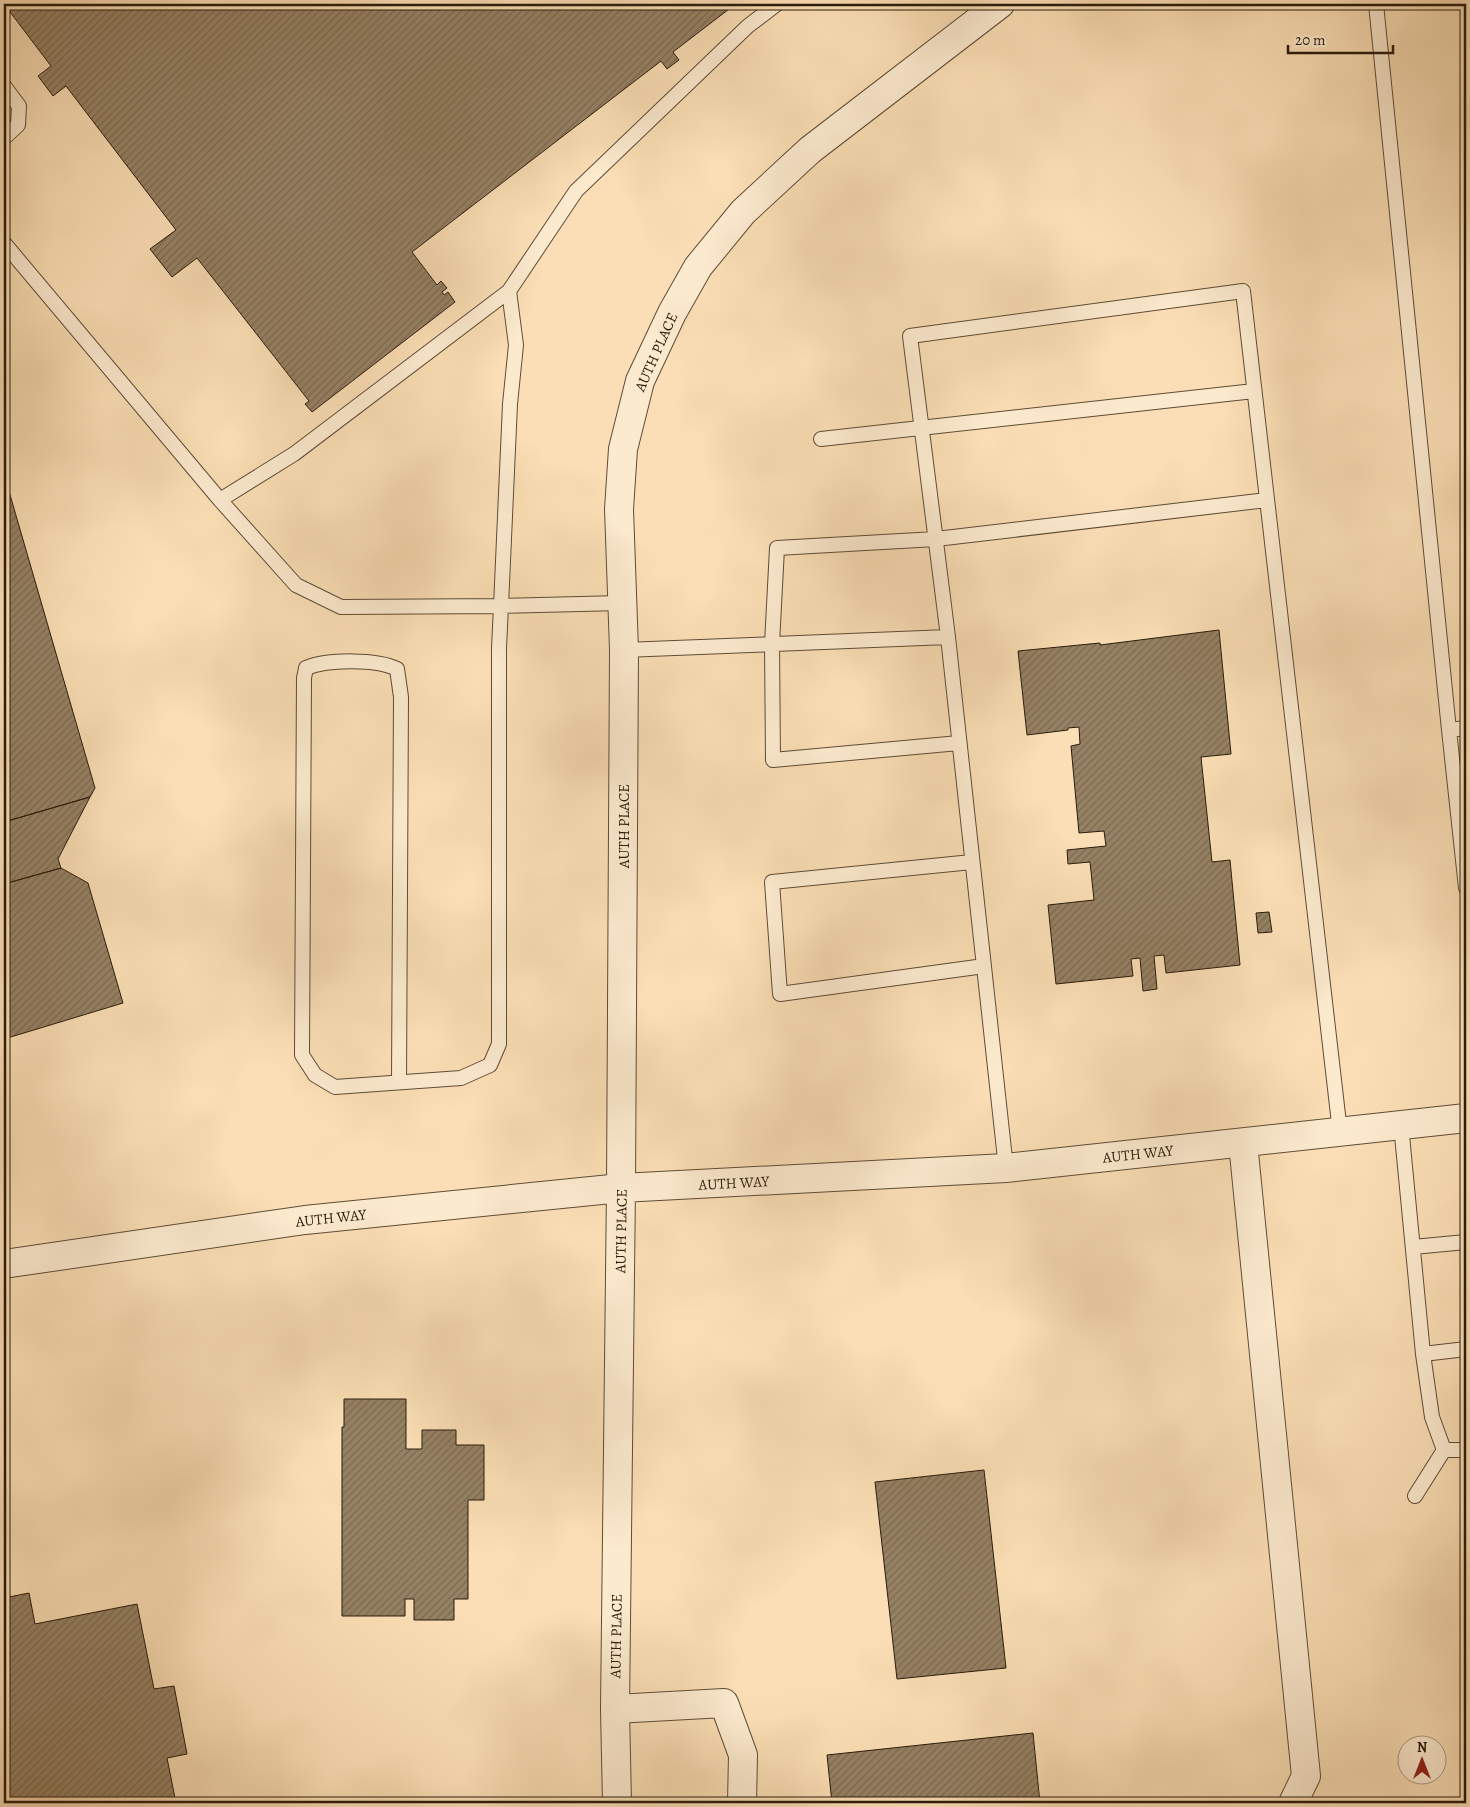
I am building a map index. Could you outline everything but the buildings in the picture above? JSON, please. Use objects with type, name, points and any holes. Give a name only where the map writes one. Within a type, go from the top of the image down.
[{"type":"street","name":"AUTH PLACE","points":[[616,1803],[615,1709],[621,1188],[624,650],[619,509],[623,449],[640,381],[672,313],[698,267],[743,212],[810,150],[1000,4]]},
{"type":"street","name":"AUTH WAY","points":[[4,1264],[305,1220],[621,1188],[1006,1168],[1466,1118]]},
{"type":"street","points":[[1243,1143],[1306,1776],[1293,1803]]},
{"type":"street","points":[[615,1709],[724,1703],[743,1755],[742,1803]]},
{"type":"lane","points":[[220,500],[294,454],[509,291],[576,191],[748,26],[777,4]]},
{"type":"lane","points":[[1376,4],[1466,888]]},
{"type":"lane","points":[[4,86],[19,106],[18,125],[4,138]]},
{"type":"lane","points":[[4,243],[220,500],[296,585],[341,607],[622,604]]},
{"type":"lane","points":[[399,1082],[401,697],[397,669],[385,663],[319,663],[306,668],[304,678],[302,1055],[315,1075],[336,1087],[461,1078],[490,1065],[499,1044],[499,648],[510,404],[516,346],[509,291]]},
{"type":"lane","points":[[1006,1168],[948,637],[910,336],[1243,291],[1340,1132]]},
{"type":"lane","points":[[821,439],[1254,391]]},
{"type":"lane","points":[[959,743],[773,760],[772,644],[777,548],[936,539],[1267,500]]},
{"type":"lane","points":[[624,650],[948,637]]},
{"type":"lane","points":[[1450,730],[1466,728]]},
{"type":"lane","points":[[972,862],[772,882],[780,994],[984,966]]},
{"type":"lane","points":[[1401,1125],[1422,1354],[1432,1417],[1444,1450]]},
{"type":"lane","points":[[1412,1247],[1466,1242]]},
{"type":"lane","points":[[1422,1354],[1466,1349]]},
{"type":"lane","points":[[1444,1450],[1466,1450]]},
{"type":"lane","points":[[1415,1496],[1444,1450]]}]
